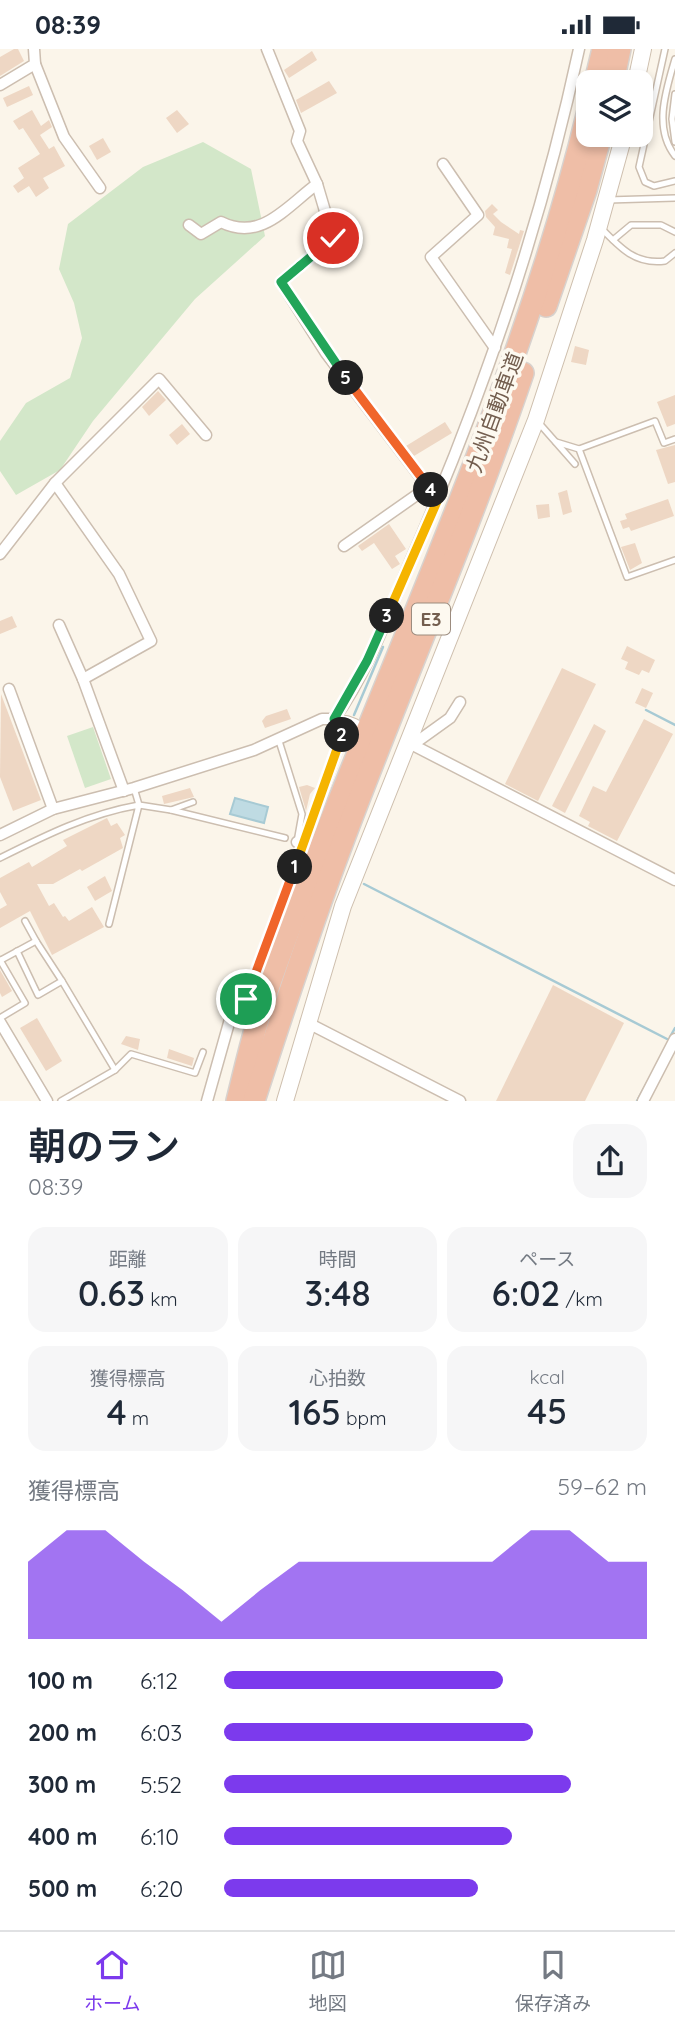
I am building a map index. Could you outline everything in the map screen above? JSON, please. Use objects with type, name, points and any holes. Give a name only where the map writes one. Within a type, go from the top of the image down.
[{"type":"highway","points":[[598,70],[603,49]]},
{"type":"highway","points":[[616,70],[620,49]]},
{"type":"highway","name":"九州自動車道","points":[[237,1101],[265,996],[467,484],[522,336],[571,182],[579,147]]},
{"type":"highway","name":"九州自動車道","points":[[254,1101],[287,996],[342,842],[485,486],[586,190],[598,147]]},
{"type":"street","points":[[34,49],[35,64],[64,137],[100,188]]},
{"type":"street","points":[[267,49],[300,131],[297,141],[317,184],[333,238],[281,282],[326,353],[428,487],[439,497]]},
{"type":"street","points":[[207,1101],[236,998],[251,1001],[300,843],[367,661],[439,497],[495,348],[560,138],[579,49]]},
{"type":"street","points":[[639,70],[643,49]]},
{"type":"street","points":[[0,85],[35,64]]},
{"type":"street","points":[[285,1101],[306,1022],[343,906],[404,743],[536,419],[599,226],[621,147]]},
{"type":"street","points":[[443,164],[478,215],[431,257],[495,348]]},
{"type":"street","points":[[189,225],[201,234],[221,222],[238,230],[258,229],[317,184]]},
{"type":"street","points":[[0,554],[55,483],[159,379],[206,435]]},
{"type":"street","points":[[55,483],[119,574],[151,641],[83,679]]},
{"type":"street","points":[[344,546],[428,487]]},
{"type":"street","points":[[59,625],[129,790]]},
{"type":"street","points":[[9,689],[53,809]]},
{"type":"street","points":[[404,743],[450,718],[460,702]]},
{"type":"street","points":[[1,834],[53,809],[129,790],[279,741],[322,719],[345,723]]},
{"type":"street","points":[[404,743],[675,880]]},
{"type":"street","points":[[290,1016],[460,1101]]},
{"type":"street","points":[[0,1020],[47,1101]]},
{"type":"street","points":[[643,1101],[675,1039]]},
{"type":"lane","points":[[665,49],[639,167],[645,182],[654,186],[675,181]]},
{"type":"lane","points":[[675,59],[667,86],[662,123],[664,139],[675,156]]},
{"type":"lane","points":[[675,94],[672,119],[675,142]]},
{"type":"lane","points":[[605,200],[675,198]]},
{"type":"lane","points":[[613,240],[631,225],[661,225],[675,232]]},
{"type":"lane","points":[[599,226],[613,240],[644,261],[665,261],[675,253]]},
{"type":"lane","points":[[536,419],[575,464]]},
{"type":"lane","points":[[556,442],[579,449],[655,421],[664,443],[675,439]]},
{"type":"lane","points":[[579,449],[627,577],[675,560]]},
{"type":"lane","points":[[279,741],[303,814],[300,843]]},
{"type":"lane","points":[[109,924],[139,805],[129,790]]},
{"type":"lane","points":[[171,810],[192,802]]},
{"type":"lane","points":[[0,858],[69,824],[105,811],[139,805],[171,810],[285,838]]},
{"type":"lane","points":[[25,921],[115,1070]]},
{"type":"lane","points":[[25,1003],[0,960],[36,941]]},
{"type":"lane","points":[[17,951],[38,995]]},
{"type":"lane","points":[[0,1020],[62,982]]},
{"type":"lane","points":[[61,1101],[115,1070],[131,1054],[195,1073],[203,1052]]},
{"type":"green space","points":[[203,142],[251,169],[265,236],[195,299],[93,421],[60,470],[16,495],[0,471],[0,441],[26,403],[70,378],[82,338],[74,303],[59,269],[68,224],[143,167]]},
{"type":"green space","points":[[93,727],[111,779],[85,788],[67,736]]},
{"type":"water","points":[[235,798],[268,807],[264,823],[230,814]]},
{"type":"building","points":[[18,49],[24,61],[0,76],[0,57]]},
{"type":"building","points":[[312,51],[317,60],[289,78],[284,70]]},
{"type":"building","points":[[329,81],[337,93],[301,113],[296,100]]},
{"type":"building","points":[[29,86],[33,95],[7,107],[3,98]]},
{"type":"building","points":[[32,110],[41,126],[49,120],[52,127],[40,135],[49,149],[54,146],[65,166],[43,178],[49,188],[36,197],[29,186],[18,193],[13,186],[24,178],[18,168],[40,154],[23,128],[19,130],[13,121]]},
{"type":"building","points":[[177,110],[189,124],[177,133],[166,118]]},
{"type":"building","points":[[103,138],[111,152],[97,160],[89,146]]},
{"type":"building","points":[[492,204],[498,210],[493,214],[501,222],[519,234],[520,230],[524,231],[510,275],[505,273],[512,249],[507,248],[509,239],[493,235],[495,227],[486,217],[485,211]]},
{"type":"building","points":[[575,346],[589,350],[586,365],[571,362]]},
{"type":"building","points":[[158,391],[166,400],[149,416],[142,407]]},
{"type":"building","points":[[675,395],[675,424],[667,427],[657,402]]},
{"type":"building","points":[[445,422],[452,433],[414,456],[406,446]]},
{"type":"building","points":[[182,424],[190,434],[177,445],[169,435]]},
{"type":"building","points":[[675,445],[675,482],[668,484],[656,450]]},
{"type":"building","points":[[567,490],[572,512],[563,515],[558,493]]},
{"type":"building","points":[[668,499],[674,516],[631,531],[629,527],[623,529],[620,521],[627,519],[625,514]]},
{"type":"building","points":[[549,504],[550,517],[538,519],[536,505]]},
{"type":"building","points":[[389,524],[406,549],[395,556],[400,564],[392,569],[374,543],[362,551],[358,546]]},
{"type":"building","points":[[635,543],[642,563],[630,570],[621,547]]},
{"type":"building","points":[[12,616],[17,627],[0,634],[0,621]]},
{"type":"building","points":[[627,646],[655,660],[649,673],[642,670],[639,675],[625,669],[628,662],[621,659]]},
{"type":"building","points":[[562,668],[596,684],[538,801],[505,784]]},
{"type":"building","points":[[642,688],[653,693],[646,708],[635,703]]},
{"type":"building","points":[[1,694],[41,800],[13,811],[0,777]]},
{"type":"building","points":[[287,709],[291,719],[265,728],[262,721],[266,716]]},
{"type":"building","points":[[644,719],[673,734],[617,841],[588,826],[590,822],[579,816],[593,786],[606,792]]},
{"type":"building","points":[[594,724],[606,731],[565,813],[552,806]]},
{"type":"building","points":[[307,785],[315,788],[310,794],[306,811],[299,787]]},
{"type":"building","points":[[190,788],[194,797],[164,804],[162,796]]},
{"type":"building","points":[[107,818],[111,826],[117,823],[125,835],[120,838],[123,848],[53,884],[37,884],[49,906],[54,903],[69,921],[92,907],[104,927],[52,955],[30,911],[0,928],[0,909],[7,905],[0,892],[0,878],[29,862],[32,867],[67,846],[63,840]]},
{"type":"building","points":[[105,876],[112,891],[95,901],[87,887]]},
{"type":"building","points":[[0,970],[12,991],[2,997],[0,993]]},
{"type":"building","points":[[553,985],[624,1023],[585,1101],[496,1101]]},
{"type":"building","points":[[37,1018],[62,1061],[46,1071],[20,1028]]},
{"type":"building","points":[[126,1036],[140,1039],[138,1050],[121,1044]]},
{"type":"building","points":[[169,1049],[194,1058],[192,1066],[167,1058]]},
{"type":"waterway","points":[[354,715],[383,647]]},
{"type":"waterway","points":[[646,710],[675,725]]},
{"type":"waterway","points":[[364,884],[669,1040]]},
{"type":"waterway","points":[[670,1037],[675,1028]]},
{"type":"waterway","points":[[637,1101],[648,1081]]},
{"type":"route","points":[[246,999],[346,724],[334,719],[367,661],[439,497],[428,487],[326,353],[281,282],[333,238]]}]
